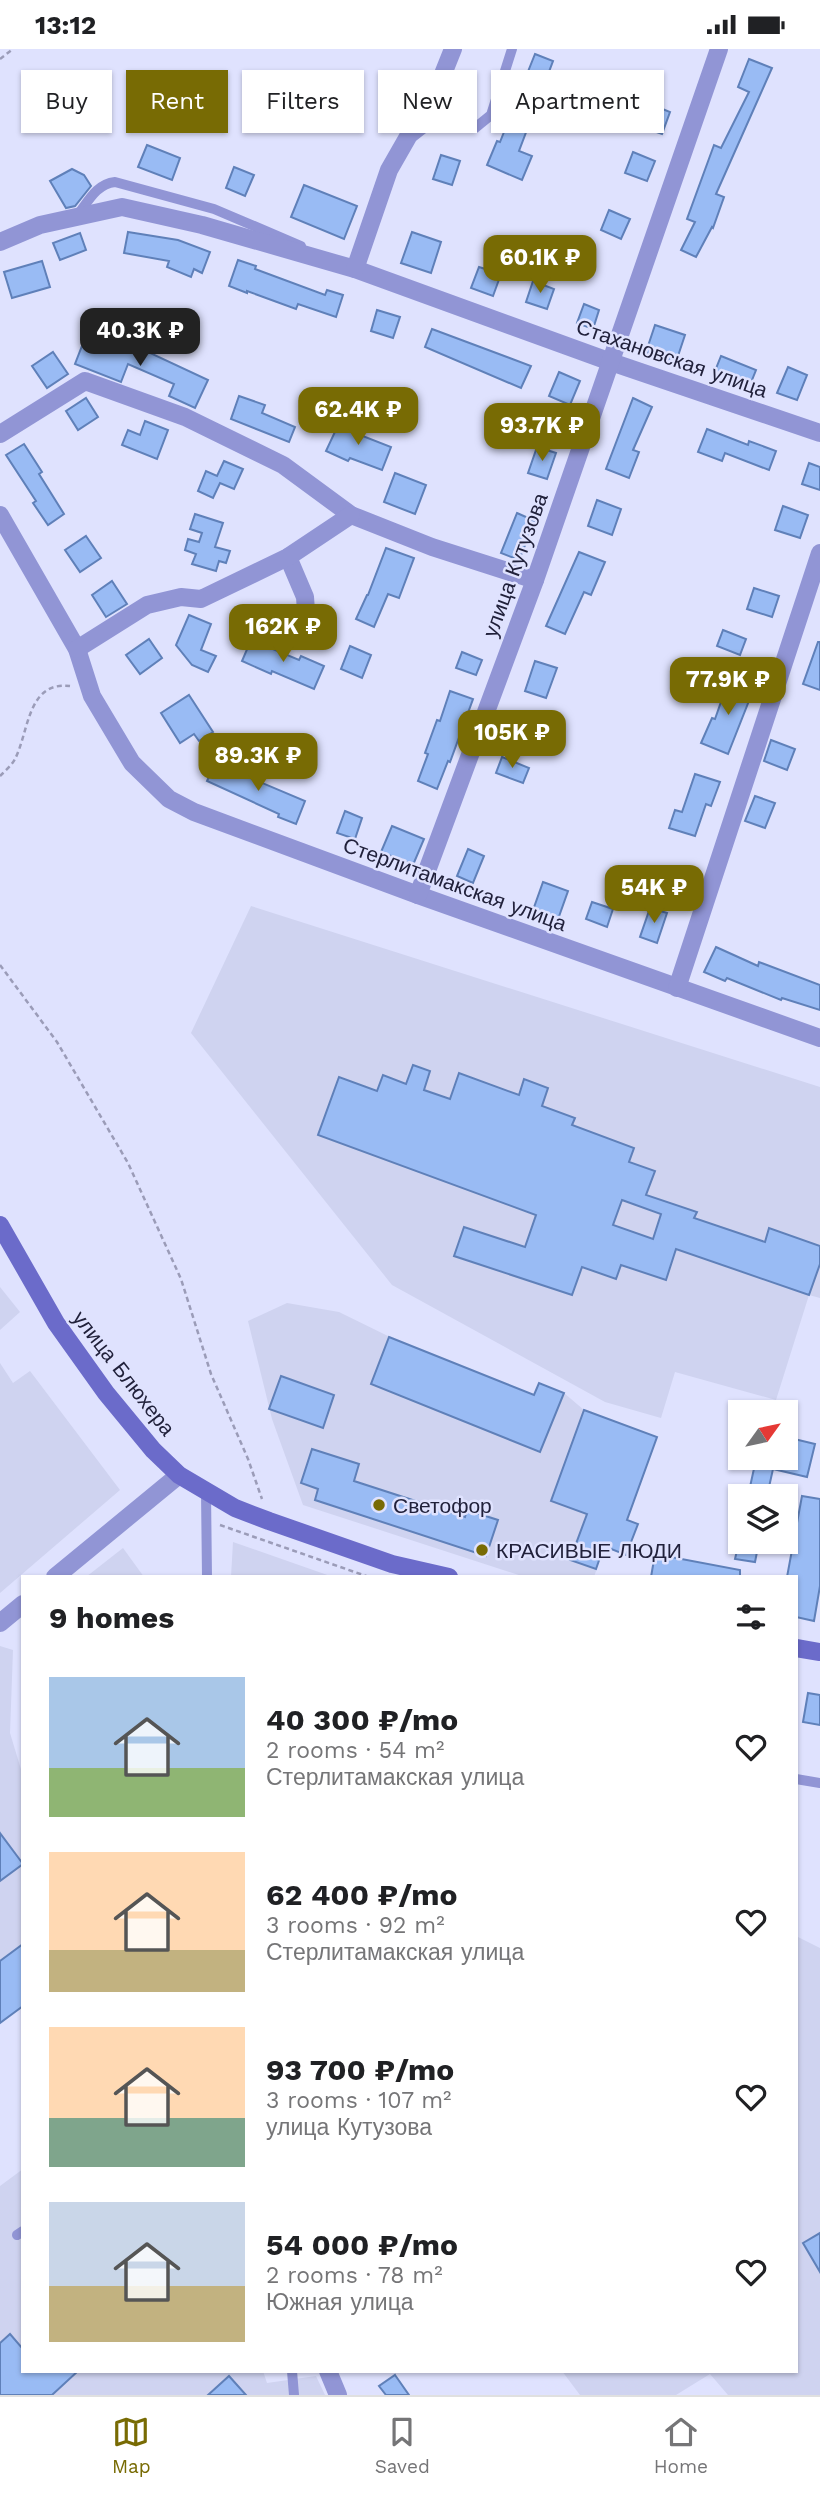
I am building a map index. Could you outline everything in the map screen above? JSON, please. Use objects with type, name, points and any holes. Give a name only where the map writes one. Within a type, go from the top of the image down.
[{"type":"main road","name":"улица Блюхера","points":[[0,1225],[56,1323],[106,1393],[153,1450],[179,1475],[235,1508],[392,1564],[440,1575]]},
{"type":"main road","points":[[798,1648],[820,1652]]},
{"type":"street","points":[[445,70],[453,49]]},
{"type":"street","name":"улица Кутузова","points":[[418,895],[535,580],[719,49]]},
{"type":"street","points":[[355,269],[389,170],[412,133]]},
{"type":"street","name":"Стахановская улица","points":[[0,242],[40,225],[122,207],[270,244],[355,269],[611,362],[820,433]]},
{"type":"street","points":[[0,434],[85,381],[185,417],[284,465],[351,515],[432,547],[535,580]]},
{"type":"street","name":"Стерлитамакская улица","points":[[0,515],[77,649],[92,696],[132,763],[169,799],[194,812],[418,895],[820,1038]]},
{"type":"street","points":[[77,649],[147,605],[181,597],[201,599],[288,557],[351,515]]},
{"type":"street","points":[[677,988],[820,553]]},
{"type":"street","points":[[286,633],[306,611],[305,597],[288,557]]},
{"type":"street","points":[[57,1575],[179,1475]]},
{"type":"street","points":[[0,1623],[21,1606]]},
{"type":"street","points":[[329,2373],[338,2395]]},
{"type":"lane","points":[[477,126],[491,115],[512,49]]},
{"type":"lane","points":[[77,216],[94,192],[105,183],[115,182],[214,209],[284,238],[329,261]]},
{"type":"lane","points":[[206,1492],[206,1575]]},
{"type":"lane","points":[[798,1779],[820,1783]]},
{"type":"lane","points":[[292,2373],[294,2395]]},
{"type":"path","points":[[0,59],[13,49]]},
{"type":"path","points":[[0,776],[14,760],[26,720],[42,693],[57,685],[70,686],[92,696]]},
{"type":"path","points":[[0,965],[57,1042],[128,1163],[181,1279],[211,1374],[248,1459],[269,1521]]},
{"type":"shaded area","points":[[251,906],[820,1087],[820,1298],[809,1295],[776,1400],[675,1372],[661,1418],[605,1402],[392,1285],[191,1033]]},
{"type":"shaded area","points":[[0,1287],[20,1312],[0,1330]]},
{"type":"shaded area","points":[[287,1303],[339,1312],[390,1337],[534,1395],[539,1383],[564,1393],[584,1410],[657,1437],[627,1519],[638,1524],[626,1555],[604,1547],[595,1575],[519,1575],[303,1505],[272,1419],[248,1321]]},
{"type":"shaded area","points":[[0,1363],[13,1383],[30,1371],[120,1490],[0,1593]]},
{"type":"shaded area","points":[[233,1542],[327,1575],[231,1575]]},
{"type":"shaded area","points":[[123,1548],[143,1575],[89,1575]]},
{"type":"shaded area","points":[[0,1646],[13,1650],[10,1733],[21,1769],[21,2007],[0,2023]]},
{"type":"shaded area","points":[[798,1937],[820,1948],[820,2395],[728,2395],[710,2374],[676,2395],[580,2395],[564,2373],[798,2373]]},
{"type":"shaded area","points":[[21,2170],[21,2373],[264,2373],[267,2383],[316,2376],[325,2395],[0,2395],[0,2186]]},
{"type":"building","points":[[535,54],[553,61],[550,70],[529,70]]},
{"type":"building","points":[[749,59],[772,68],[716,194],[724,197],[713,228],[696,257],[681,250],[695,222],[687,219],[714,145],[721,148],[749,92],[738,87]]},
{"type":"building","points":[[664,110],[670,112],[664,128]]},
{"type":"building","points":[[504,133],[526,133],[519,151],[532,156],[522,180],[487,165],[497,141],[500,142]]},
{"type":"building","points":[[147,145],[180,158],[172,180],[138,167]]},
{"type":"building","points":[[633,152],[655,161],[647,181],[625,173]]},
{"type":"building","points":[[441,155],[460,161],[452,185],[433,179]]},
{"type":"building","points":[[234,167],[254,175],[245,196],[226,188]]},
{"type":"building","points":[[72,169],[84,175],[91,186],[75,206],[66,208],[50,181]]},
{"type":"building","points":[[304,185],[357,206],[344,239],[291,217]]},
{"type":"building","points":[[609,210],[630,219],[621,239],[601,230]]},
{"type":"building","points":[[128,232],[178,240],[210,252],[202,273],[194,269],[191,277],[167,267],[169,261],[124,253]]},
{"type":"building","points":[[412,232],[441,242],[431,273],[401,263]]},
{"type":"building","points":[[80,233],[86,250],[60,260],[53,243]]},
{"type":"building","points":[[238,260],[325,295],[327,290],[343,295],[336,317],[298,304],[296,309],[229,286]]},
{"type":"building","points":[[42,261],[50,287],[12,298],[4,272]]},
{"type":"building","points":[[479,267],[501,274],[493,296],[471,288]]},
{"type":"building","points":[[533,281],[554,289],[547,309],[526,302]]},
{"type":"building","points":[[584,304],[599,310],[593,329],[577,323]]},
{"type":"building","points":[[377,310],[400,317],[393,338],[371,331]]},
{"type":"building","points":[[655,325],[685,335],[676,362],[646,352]]},
{"type":"building","points":[[432,329],[531,366],[521,388],[425,347]]},
{"type":"building","points":[[87,333],[142,355],[144,350],[208,380],[195,408],[169,396],[174,384],[128,364],[121,382],[75,364]]},
{"type":"building","points":[[53,352],[68,374],[47,388],[32,366]]},
{"type":"building","points":[[721,356],[756,370],[748,390],[713,376]]},
{"type":"building","points":[[788,367],[807,375],[797,400],[777,393]]},
{"type":"building","points":[[559,372],[580,381],[570,405],[549,396]]},
{"type":"building","points":[[239,396],[265,405],[262,413],[295,427],[289,442],[231,419]]},
{"type":"building","points":[[86,398],[98,417],[78,430],[66,411]]},
{"type":"building","points":[[633,398],[652,407],[633,450],[639,452],[629,478],[606,469]]},
{"type":"building","points":[[145,421],[168,430],[157,459],[122,445],[128,430],[140,435]]},
{"type":"building","points":[[340,421],[362,431],[360,435],[391,447],[382,470],[350,458],[348,461],[326,451]]},
{"type":"building","points":[[707,429],[748,445],[749,441],[776,451],[769,470],[725,453],[722,461],[698,452]]},
{"type":"building","points":[[24,444],[64,514],[48,525],[6,455]]},
{"type":"building","points":[[537,447],[556,453],[547,479],[528,473]]},
{"type":"building","points":[[224,461],[243,469],[234,489],[220,483],[213,498],[198,491],[206,471],[217,476]]},
{"type":"building","points":[[809,463],[820,467],[820,490],[802,484]]},
{"type":"building","points":[[395,473],[426,485],[415,514],[384,502]]},
{"type":"building","points":[[597,500],[621,509],[612,535],[588,526]]},
{"type":"building","points":[[783,506],[808,515],[800,538],[775,530]]},
{"type":"building","points":[[517,513],[535,521],[519,560],[501,553]]},
{"type":"building","points":[[195,514],[223,523],[215,547],[230,551],[226,563],[219,561],[216,571],[192,564],[196,554],[185,550],[188,539],[199,542],[202,533],[190,529]]},
{"type":"building","points":[[86,536],[101,558],[80,572],[65,550]]},
{"type":"building","points":[[386,548],[414,558],[399,598],[388,594],[374,627],[356,619]]},
{"type":"building","points":[[579,552],[605,562],[591,595],[584,592],[565,634],[546,626]]},
{"type":"building","points":[[112,581],[127,604],[106,617],[92,595]]},
{"type":"building","points":[[754,588],[779,596],[772,617],[747,609]]},
{"type":"building","points":[[189,615],[211,624],[201,650],[216,656],[208,672],[192,665],[176,645]]},
{"type":"building","points":[[723,630],[746,639],[740,655],[717,646]]},
{"type":"building","points":[[149,639],[162,658],[140,674],[126,655]]},
{"type":"building","points":[[251,640],[299,660],[301,656],[324,666],[314,689],[242,661]]},
{"type":"building","points":[[820,642],[820,690],[803,684]]},
{"type":"building","points":[[350,646],[371,655],[362,678],[341,669]]},
{"type":"building","points":[[462,652],[482,660],[476,675],[456,668]]},
{"type":"building","points":[[535,661],[557,668],[546,698],[525,691]]},
{"type":"building","points":[[729,679],[754,688],[728,754],[701,743],[712,718],[715,719]]},
{"type":"building","points":[[450,691],[473,699],[437,789],[418,781],[428,754],[425,753]]},
{"type":"building","points":[[189,695],[213,732],[199,741],[194,734],[180,743],[161,713]]},
{"type":"building","points":[[516,715],[543,724],[537,740],[511,731]]},
{"type":"building","points":[[771,740],[795,749],[787,770],[764,761]]},
{"type":"building","points":[[502,757],[529,768],[523,783],[496,773]]},
{"type":"building","points":[[215,763],[305,801],[296,824],[207,781]]},
{"type":"building","points":[[695,774],[720,782],[711,806],[706,804],[695,836],[669,828],[675,810],[682,812]]},
{"type":"building","points":[[755,796],[775,803],[765,828],[745,821]]},
{"type":"building","points":[[345,811],[362,818],[355,839],[337,833]]},
{"type":"building","points":[[392,826],[424,839],[413,865],[381,852]]},
{"type":"building","points":[[468,849],[484,856],[473,883],[457,876]]},
{"type":"building","points":[[543,882],[568,891],[557,922],[532,913]]},
{"type":"building","points":[[592,902],[613,909],[607,927],[586,919]]},
{"type":"building","points":[[650,908],[667,913],[657,943],[640,937]]},
{"type":"building","points":[[716,947],[758,966],[759,962],[820,985],[820,1010],[782,998],[781,1000],[727,978],[725,981],[704,972]]},
{"type":"building","points":[[413,1065],[430,1071],[424,1090],[450,1099],[459,1073],[519,1095],[524,1079],[548,1088],[542,1106],[575,1118],[572,1125],[634,1148],[629,1162],[655,1171],[646,1195],[697,1212],[694,1218],[765,1242],[769,1228],[820,1246],[820,1264],[809,1295],[676,1249],[666,1280],[621,1265],[616,1279],[582,1267],[572,1295],[454,1256],[464,1227],[525,1247],[536,1215],[318,1135],[339,1077],[377,1091],[383,1075],[406,1084]],"holes":[[[622,1200],[661,1214],[653,1239],[613,1225]]]},
{"type":"building","points":[[389,1337],[534,1395],[539,1383],[564,1393],[540,1452],[371,1384]]},
{"type":"building","points":[[281,1376],[334,1395],[323,1428],[269,1409]]},
{"type":"building","points":[[584,1410],[657,1437],[627,1520],[638,1524],[626,1555],[604,1546],[596,1569],[570,1560],[587,1514],[551,1501]]},
{"type":"building","points":[[798,1440],[815,1444],[807,1477],[777,1470],[798,1470]]},
{"type":"building","name":"Светофор","points":[[312,1449],[359,1464],[354,1481],[465,1517],[467,1510],[498,1520],[486,1556],[315,1500],[318,1489],[301,1483]]},
{"type":"building","points":[[754,1470],[773,1470],[770,1484],[751,1484]]},
{"type":"building","points":[[802,1496],[820,1499],[820,1586],[814,1621],[798,1617],[798,1575],[787,1575],[791,1554],[798,1554],[798,1518]]},
{"type":"building","points":[[655,1554],[740,1570],[740,1575],[651,1575]]},
{"type":"building","points":[[736,1554],[757,1554],[755,1562],[735,1559]]},
{"type":"building","points":[[808,1693],[820,1695],[820,1725],[803,1722]]},
{"type":"building","points":[[0,1833],[21,1861],[21,1865],[0,1881]]},
{"type":"building","points":[[21,1945],[21,2007],[0,2023],[0,1961]]},
{"type":"building","points":[[820,2233],[820,2272],[803,2243]]},
{"type":"building","points":[[10,2334],[21,2347],[21,2373],[76,2373],[52,2395],[0,2395],[0,2343]]},
{"type":"building","points":[[395,2375],[409,2395],[386,2395],[379,2386]]},
{"type":"building","points":[[229,2376],[246,2395],[208,2395]]},
{"type":"place","name":"Светофор","points":[[379,1505]]},
{"type":"place","name":"КРАСИВЫЕ ЛЮДИ","points":[[482,1550]]}]
